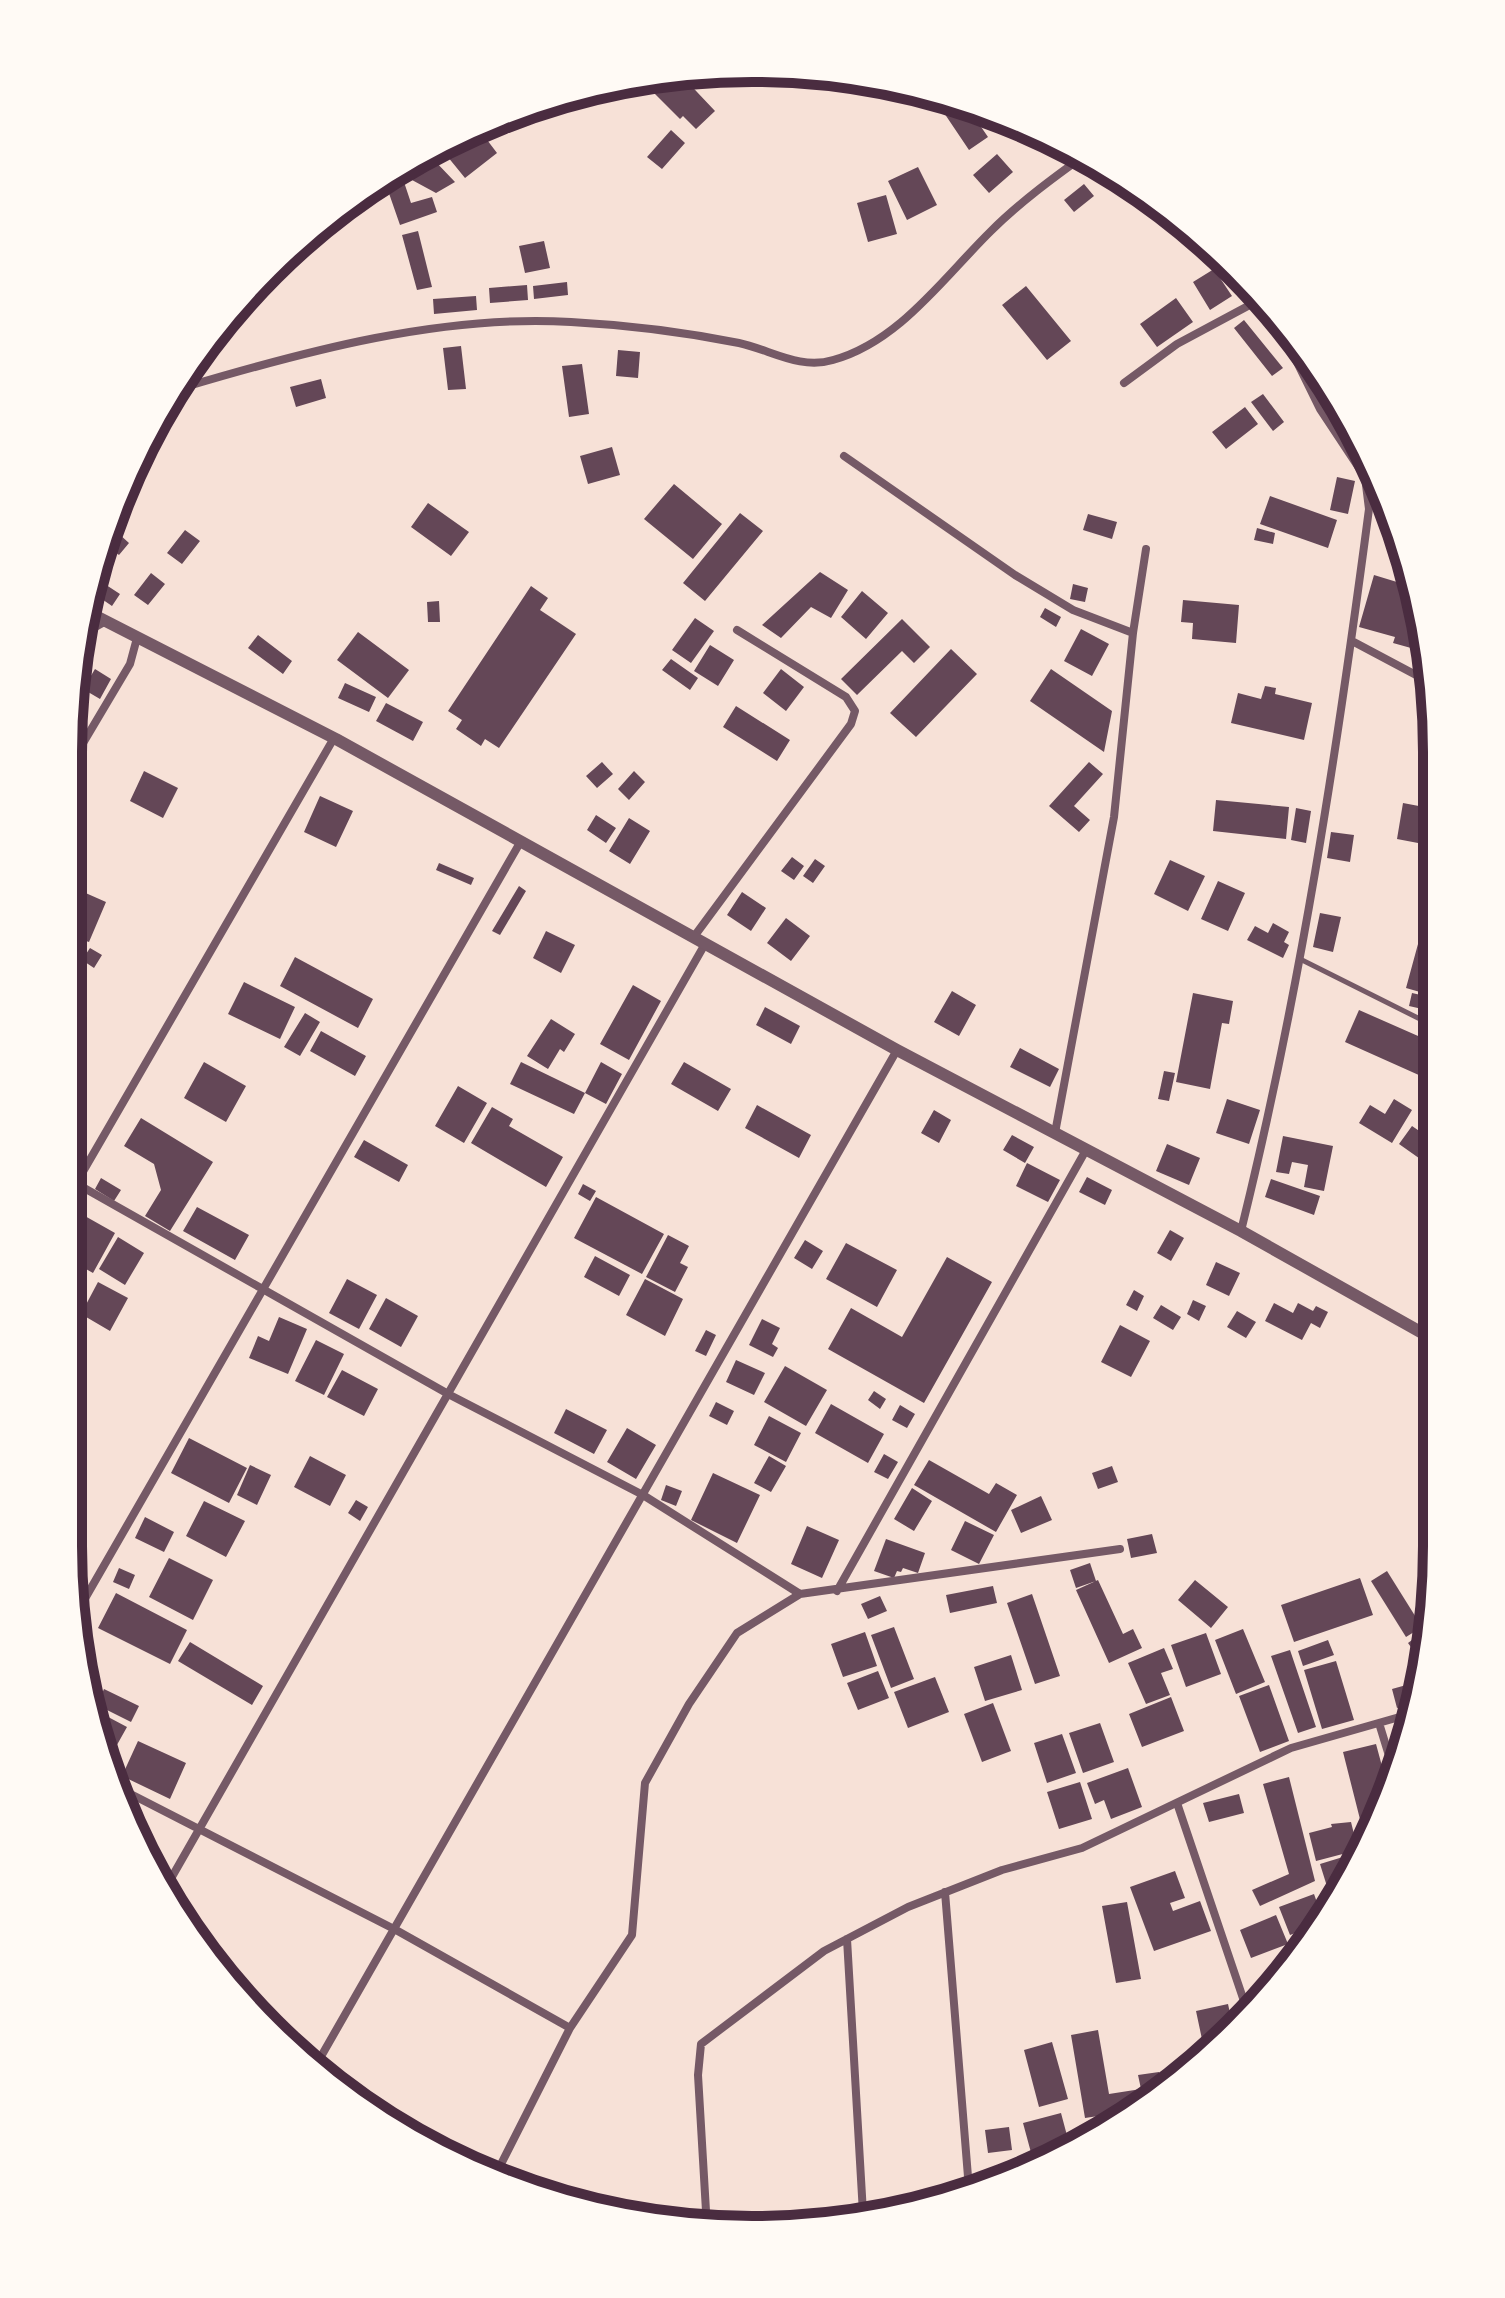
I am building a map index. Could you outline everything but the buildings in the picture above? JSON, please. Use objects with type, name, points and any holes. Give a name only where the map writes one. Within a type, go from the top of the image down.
[{"type":"street","points":[[192,385],[300,355],[374,339],[503,324],[568,322],[663,330],[743,344],[806,362],[835,360],[883,335],[940,285],[992,230],[1074,164]]},
{"type":"street","points":[[1124,383],[1177,344],[1251,304]]},
{"type":"street","points":[[1297,362],[1320,409],[1360,470]]},
{"type":"street","points":[[844,456],[1015,575],[1073,610],[1133,633]]},
{"type":"street","points":[[1241,1231],[1273,1103],[1340,729],[1369,509],[1366,482]]},
{"type":"street","points":[[1055,1133],[1114,817],[1133,633],[1146,549]]},
{"type":"street","points":[[96,616],[334,738],[897,1050],[1241,1231],[1423,1333]]},
{"type":"street","points":[[94,628],[106,621]]},
{"type":"street","points":[[171,1879],[450,1395],[699,941],[851,724],[855,711],[846,697],[737,630]]},
{"type":"street","points":[[82,745],[130,664],[137,638]]},
{"type":"street","points":[[1352,641],[1418,676]]},
{"type":"street","points":[[82,1168],[334,738]]},
{"type":"street","points":[[84,1600],[521,841]]},
{"type":"street","points":[[320,2058],[897,1050]]},
{"type":"street","points":[[837,1591],[1086,1150]]},
{"type":"street","points":[[82,1187],[450,1395],[643,1495],[800,1594]]},
{"type":"street","points":[[500,2166],[570,2028],[632,1935],[645,1783],[689,1704],[737,1633],[800,1594],[1120,1549]]},
{"type":"street","points":[[706,2215],[698,2075],[701,2044],[824,1951],[908,1907],[945,1892],[1002,1870],[1082,1848],[1291,1748],[1401,1717]]},
{"type":"street","points":[[1379,1723],[1389,1755]]},
{"type":"street","points":[[130,1794],[396,1930],[570,2028]]},
{"type":"street","points":[[1177,1803],[1244,2002]]},
{"type":"street","points":[[945,1892],[968,2180]]},
{"type":"street","points":[[847,1939],[863,2206]]},
{"type":"lane","points":[[1299,959],[1423,1021]]}]
